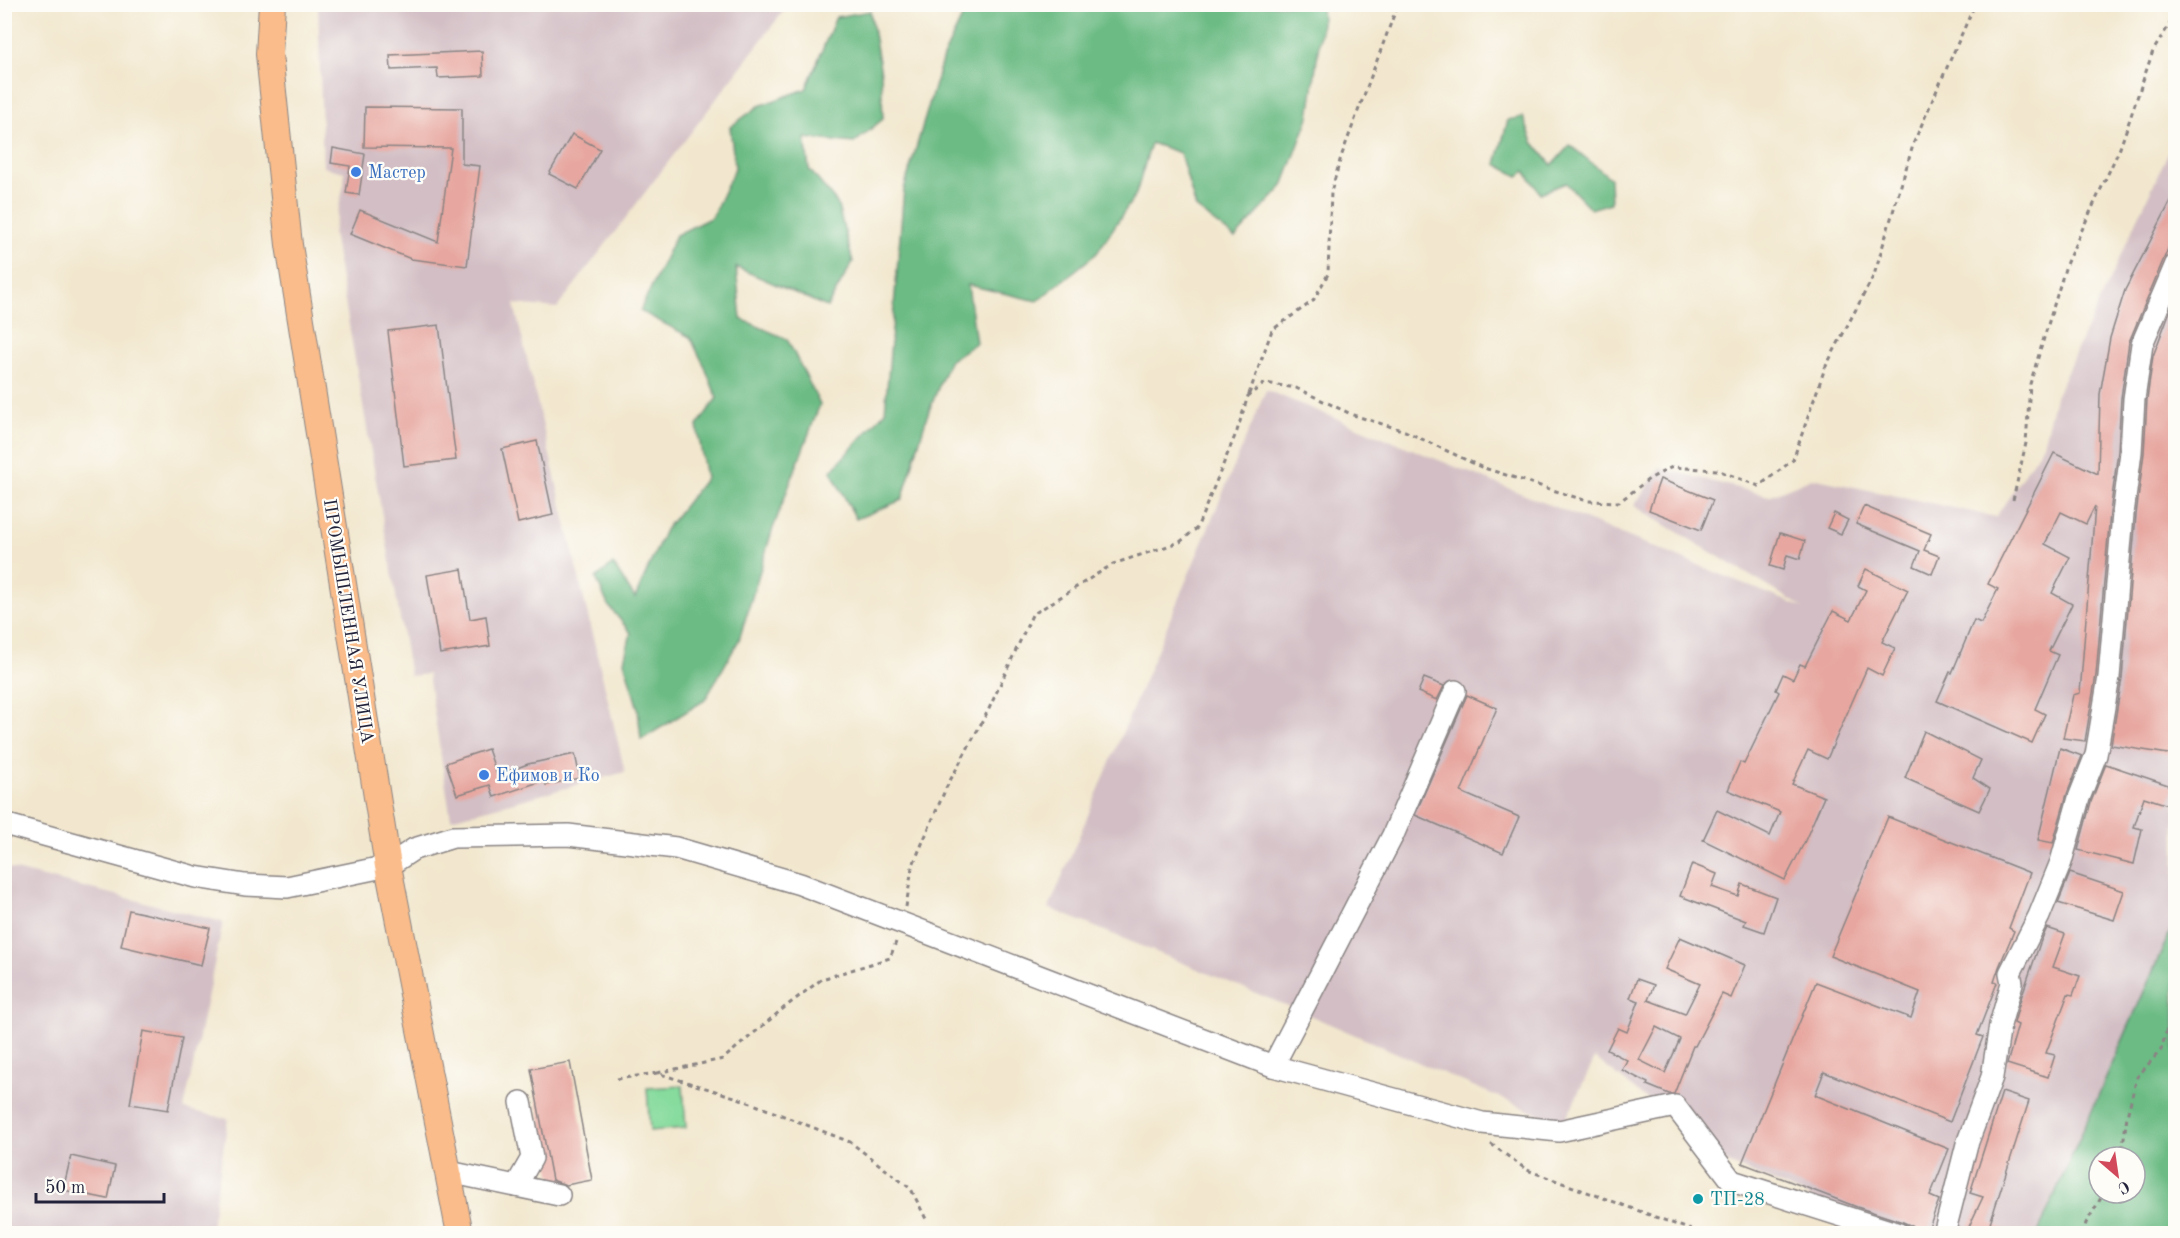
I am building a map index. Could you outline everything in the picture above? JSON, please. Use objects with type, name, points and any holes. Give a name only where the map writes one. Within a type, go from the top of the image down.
[{"type":"main road","name":"ПРОМЫШЛЕННАЯ УЛИЦА","points":[[272,4],[269,54],[289,245],[388,866],[460,1233]]},
{"type":"street","points":[[1944,1233],[1967,1144],[1992,1077],[2000,1025],[2012,983],[2010,973],[2039,916],[2061,862],[2079,798],[2096,755],[2109,677],[2134,399],[2142,344],[2175,264]]},
{"type":"street","points":[[1273,1066],[1393,835],[1455,691]]},
{"type":"street","points":[[4,824],[195,877],[245,885],[287,887],[388,866],[414,849],[453,837],[568,835],[676,848],[800,884],[1273,1066],[1482,1123],[1559,1131],[1675,1106],[1732,1181],[1899,1233]]},
{"type":"street","points":[[516,1186],[532,1158],[521,1102]]},
{"type":"street","points":[[449,1172],[559,1195]]},
{"type":"path","points":[[617,1079],[723,1059],[822,979],[890,958],[903,924],[912,867],[946,788],[988,711],[1032,615],[1113,564],[1180,542],[1197,528],[1237,431],[1272,330],[1313,301],[1328,274],[1331,192],[1341,157],[1398,4]]},
{"type":"path","points":[[1248,396],[1265,383],[1296,388],[1353,415],[1405,431],[1481,467],[1587,501],[1618,501],[1649,479],[1672,467],[1717,470],[1759,486],[1793,460],[1825,368],[1874,275],[1914,142],[1975,4]]},
{"type":"path","points":[[2013,500],[2026,442],[2030,384],[2067,262],[2120,148],[2153,51],[2175,14]]},
{"type":"path","points":[[2122,1145],[2137,1077],[2161,1050],[2175,997]]},
{"type":"path","points":[[657,1073],[738,1098],[850,1142],[912,1189],[927,1221]]},
{"type":"path","points":[[1489,1142],[1527,1170],[1702,1233]]},
{"type":"path","points":[[2083,1233],[2097,1205]]},
{"type":"shaded area","points":[[318,5],[788,5],[557,308],[514,304],[625,772],[451,819],[428,674],[410,676],[333,233],[345,172],[323,167]]},
{"type":"shaded area","points":[[2175,138],[2175,921],[2038,1233],[1897,1233],[1728,1163],[1595,1058],[1563,1125],[1302,1012],[1049,908],[1266,390],[1804,608],[1634,506],[1660,468],[1769,496],[1812,478],[1996,517],[2043,445],[2055,397]]},
{"type":"shaded area","points":[[4,867],[223,922],[184,1109],[228,1119],[210,1233],[5,1233]]},
{"type":"green space","points":[[968,5],[1321,5],[1322,22],[1309,117],[1283,186],[1235,238],[1196,208],[1180,153],[1151,143],[1136,194],[1097,253],[1037,301],[968,285],[976,343],[949,361],[927,416],[902,500],[856,519],[831,471],[885,412],[904,189],[943,57]]},
{"type":"green space","points":[[870,11],[881,73],[883,119],[854,143],[805,138],[809,169],[837,203],[853,262],[827,307],[736,267],[741,319],[787,339],[820,404],[772,531],[739,640],[705,700],[641,740],[638,709],[624,661],[631,633],[608,605],[596,578],[613,564],[635,598],[665,530],[706,478],[697,426],[717,398],[690,337],[640,311],[676,235],[712,217],[735,168],[730,127],[759,106],[806,89],[836,17]]},
{"type":"green space","points":[[1523,117],[1533,142],[1552,165],[1570,145],[1610,178],[1611,203],[1591,209],[1566,183],[1540,193],[1525,171],[1518,176],[1496,164],[1508,120]]},
{"type":"green space","points":[[2175,921],[2175,1233],[2038,1233]]},
{"type":"green space","points":[[683,1086],[686,1128],[650,1131],[647,1088]]},
{"type":"building","points":[[482,51],[483,76],[438,78],[437,68],[391,70],[390,55]]},
{"type":"building","points":[[365,107],[462,108],[462,164],[480,166],[467,266],[411,259],[350,234],[360,210],[438,242],[451,148],[364,147]]},
{"type":"building","points":[[572,134],[600,149],[578,189],[549,174]]},
{"type":"building","name":"Мастер","points":[[333,148],[365,154],[359,195],[346,193],[350,166],[331,163]]},
{"type":"building","points":[[2175,193],[2175,232],[2129,342],[2121,398],[2096,675],[2085,741],[2063,738],[2073,695],[2080,693],[2095,506],[2086,524],[2061,512],[2045,544],[2070,557],[2052,593],[2072,604],[2049,651],[2058,655],[2035,709],[2045,714],[2032,743],[1937,701],[1950,672],[1952,673],[1974,620],[1981,623],[1998,589],[1988,584],[2054,453],[2098,474],[2100,394],[2110,338],[2125,290]]},
{"type":"building","points":[[2175,298],[2175,755],[2111,745],[2122,678],[2153,356]]},
{"type":"building","points":[[439,325],[456,460],[404,466],[388,331]]},
{"type":"building","points":[[537,441],[553,515],[518,523],[502,449]]},
{"type":"building","points":[[1660,479],[1713,500],[1701,530],[1649,510]]},
{"type":"building","points":[[1864,506],[1931,534],[1924,550],[1939,556],[1932,574],[1914,566],[1920,551],[1856,524]]},
{"type":"building","points":[[1834,513],[1848,520],[1841,534],[1827,528]]},
{"type":"building","points":[[1780,533],[1805,541],[1800,559],[1787,555],[1783,570],[1770,566]]},
{"type":"building","points":[[462,569],[470,619],[486,616],[490,646],[440,654],[427,575]]},
{"type":"building","points":[[1866,569],[1908,590],[1882,642],[1895,648],[1882,676],[1867,668],[1827,759],[1808,750],[1792,784],[1824,797],[1785,880],[1703,840],[1717,810],[1770,836],[1780,812],[1728,790],[1740,762],[1744,764],[1779,692],[1776,690],[1783,674],[1793,679],[1800,664],[1805,666],[1833,611],[1851,620],[1866,590],[1858,586]]},
{"type":"building","points":[[1424,678],[1444,686],[1437,700],[1418,692]]},
{"type":"building","points":[[1467,695],[1497,708],[1461,792],[1519,817],[1503,853],[1415,815]]},
{"type":"building","points":[[1924,731],[1981,760],[1973,778],[1990,789],[1979,811],[1905,778]]},
{"type":"building","points":[[2060,748],[2082,756],[2067,794],[2053,843],[2038,840]]},
{"type":"building","points":[[488,749],[497,775],[528,764],[575,754],[580,778],[546,785],[545,780],[494,797],[490,785],[457,795],[446,763]]},
{"type":"building","points":[[2106,764],[2174,787],[2168,805],[2144,797],[2134,827],[2142,829],[2134,864],[2078,850],[2091,802]]},
{"type":"building","points":[[1888,817],[2030,873],[2009,928],[2014,931],[1999,967],[1994,982],[1997,983],[1977,1035],[1983,1037],[1950,1122],[1824,1072],[1815,1095],[1949,1149],[1930,1196],[1939,1200],[1927,1233],[1742,1163],[1816,982],[1911,1018],[1920,992],[1830,956]]},
{"type":"building","points":[[1692,864],[1717,874],[1712,887],[1738,896],[1742,884],[1776,897],[1764,932],[1744,925],[1746,921],[1680,896]]},
{"type":"building","points":[[2070,873],[2124,891],[2114,920],[2058,903]]},
{"type":"building","points":[[129,910],[210,928],[201,965],[121,946]]},
{"type":"building","points":[[2047,928],[2065,934],[2053,967],[2080,976],[2073,995],[2068,994],[2046,1053],[2055,1055],[2048,1077],[2007,1064],[2018,1025],[2014,1023],[2021,998]]},
{"type":"building","points":[[1680,937],[1745,965],[1731,998],[1722,994],[1693,1046],[1674,1094],[1647,1085],[1648,1083],[1622,1070],[1627,1060],[1607,1050],[1618,1028],[1627,1032],[1639,1001],[1630,998],[1637,979],[1654,985],[1648,1000],[1685,1014],[1700,984],[1665,969]],"holes":[[[1656,1027],[1680,1039],[1665,1073],[1639,1060]]]},
{"type":"building","points":[[143,1031],[182,1038],[168,1110],[130,1104]]},
{"type":"building","points":[[570,1062],[592,1180],[566,1185],[552,1180],[531,1069]]},
{"type":"building","points":[[2002,1092],[2029,1101],[1990,1223],[2012,1233],[1966,1233],[1983,1197],[1970,1193]]},
{"type":"building","points":[[71,1156],[115,1166],[108,1199],[63,1190]]},
{"type":"place","name":"Мастер","points":[[356,172]]},
{"type":"place","name":"Ефимов и Ко","points":[[484,775]]},
{"type":"place","name":"ТП-28","points":[[1698,1199]]}]
